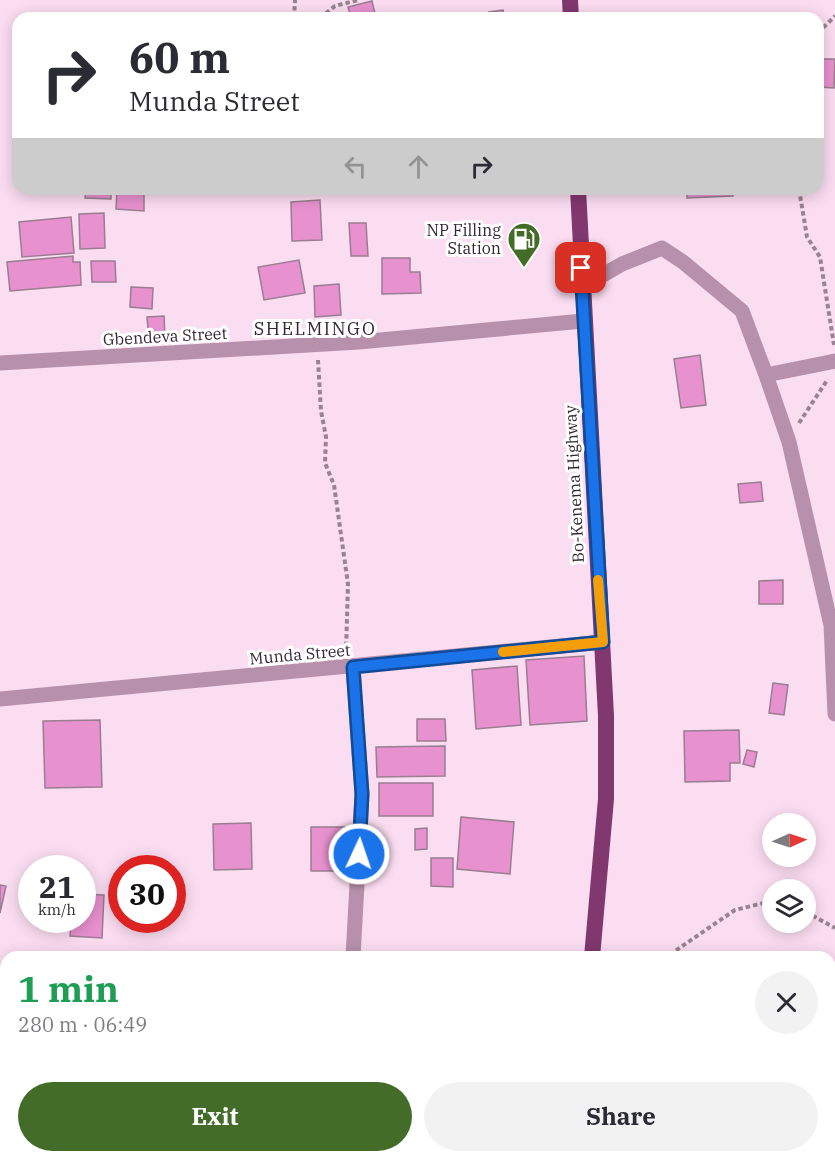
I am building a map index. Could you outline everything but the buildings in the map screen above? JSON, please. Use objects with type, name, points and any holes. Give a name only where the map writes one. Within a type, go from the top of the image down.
[{"type":"highway","name":"Bo-Kenema Highway","points":[[578,195],[583,321],[603,642],[606,799],[593,951]]},
{"type":"street","points":[[582,287],[622,264],[662,248],[683,262],[742,311],[789,442],[831,625],[835,714]]},
{"type":"street","name":"Gbendeva Street","points":[[0,363],[318,344],[583,321]]},
{"type":"street","points":[[766,375],[834,366]]},
{"type":"street","name":"Munda Street","points":[[0,699],[603,642]]},
{"type":"street","points":[[349,667],[362,794],[353,951]]},
{"type":"path","points":[[328,12],[335,6],[358,0]]},
{"type":"path","points":[[824,27],[835,16]]},
{"type":"path","points":[[800,195],[807,237],[820,257],[835,348]]},
{"type":"path","points":[[318,344],[321,411],[326,437],[325,463],[334,485],[348,584],[349,667]]},
{"type":"path","points":[[789,442],[834,366]]},
{"type":"path","points":[[675,951],[735,910],[762,903]]},
{"type":"path","points":[[816,918],[835,928]]},
{"type":"slow traffic","points":[[503,652],[603,642],[598,580]]},
{"type":"place","name":"NP Filling Station","points":[[524,268]]},
{"type":"district","name":"SHELMINGO","points":[[315,329]]},
{"type":"route","points":[[359,854],[361,756],[353,667],[603,642],[581,268]]}]
